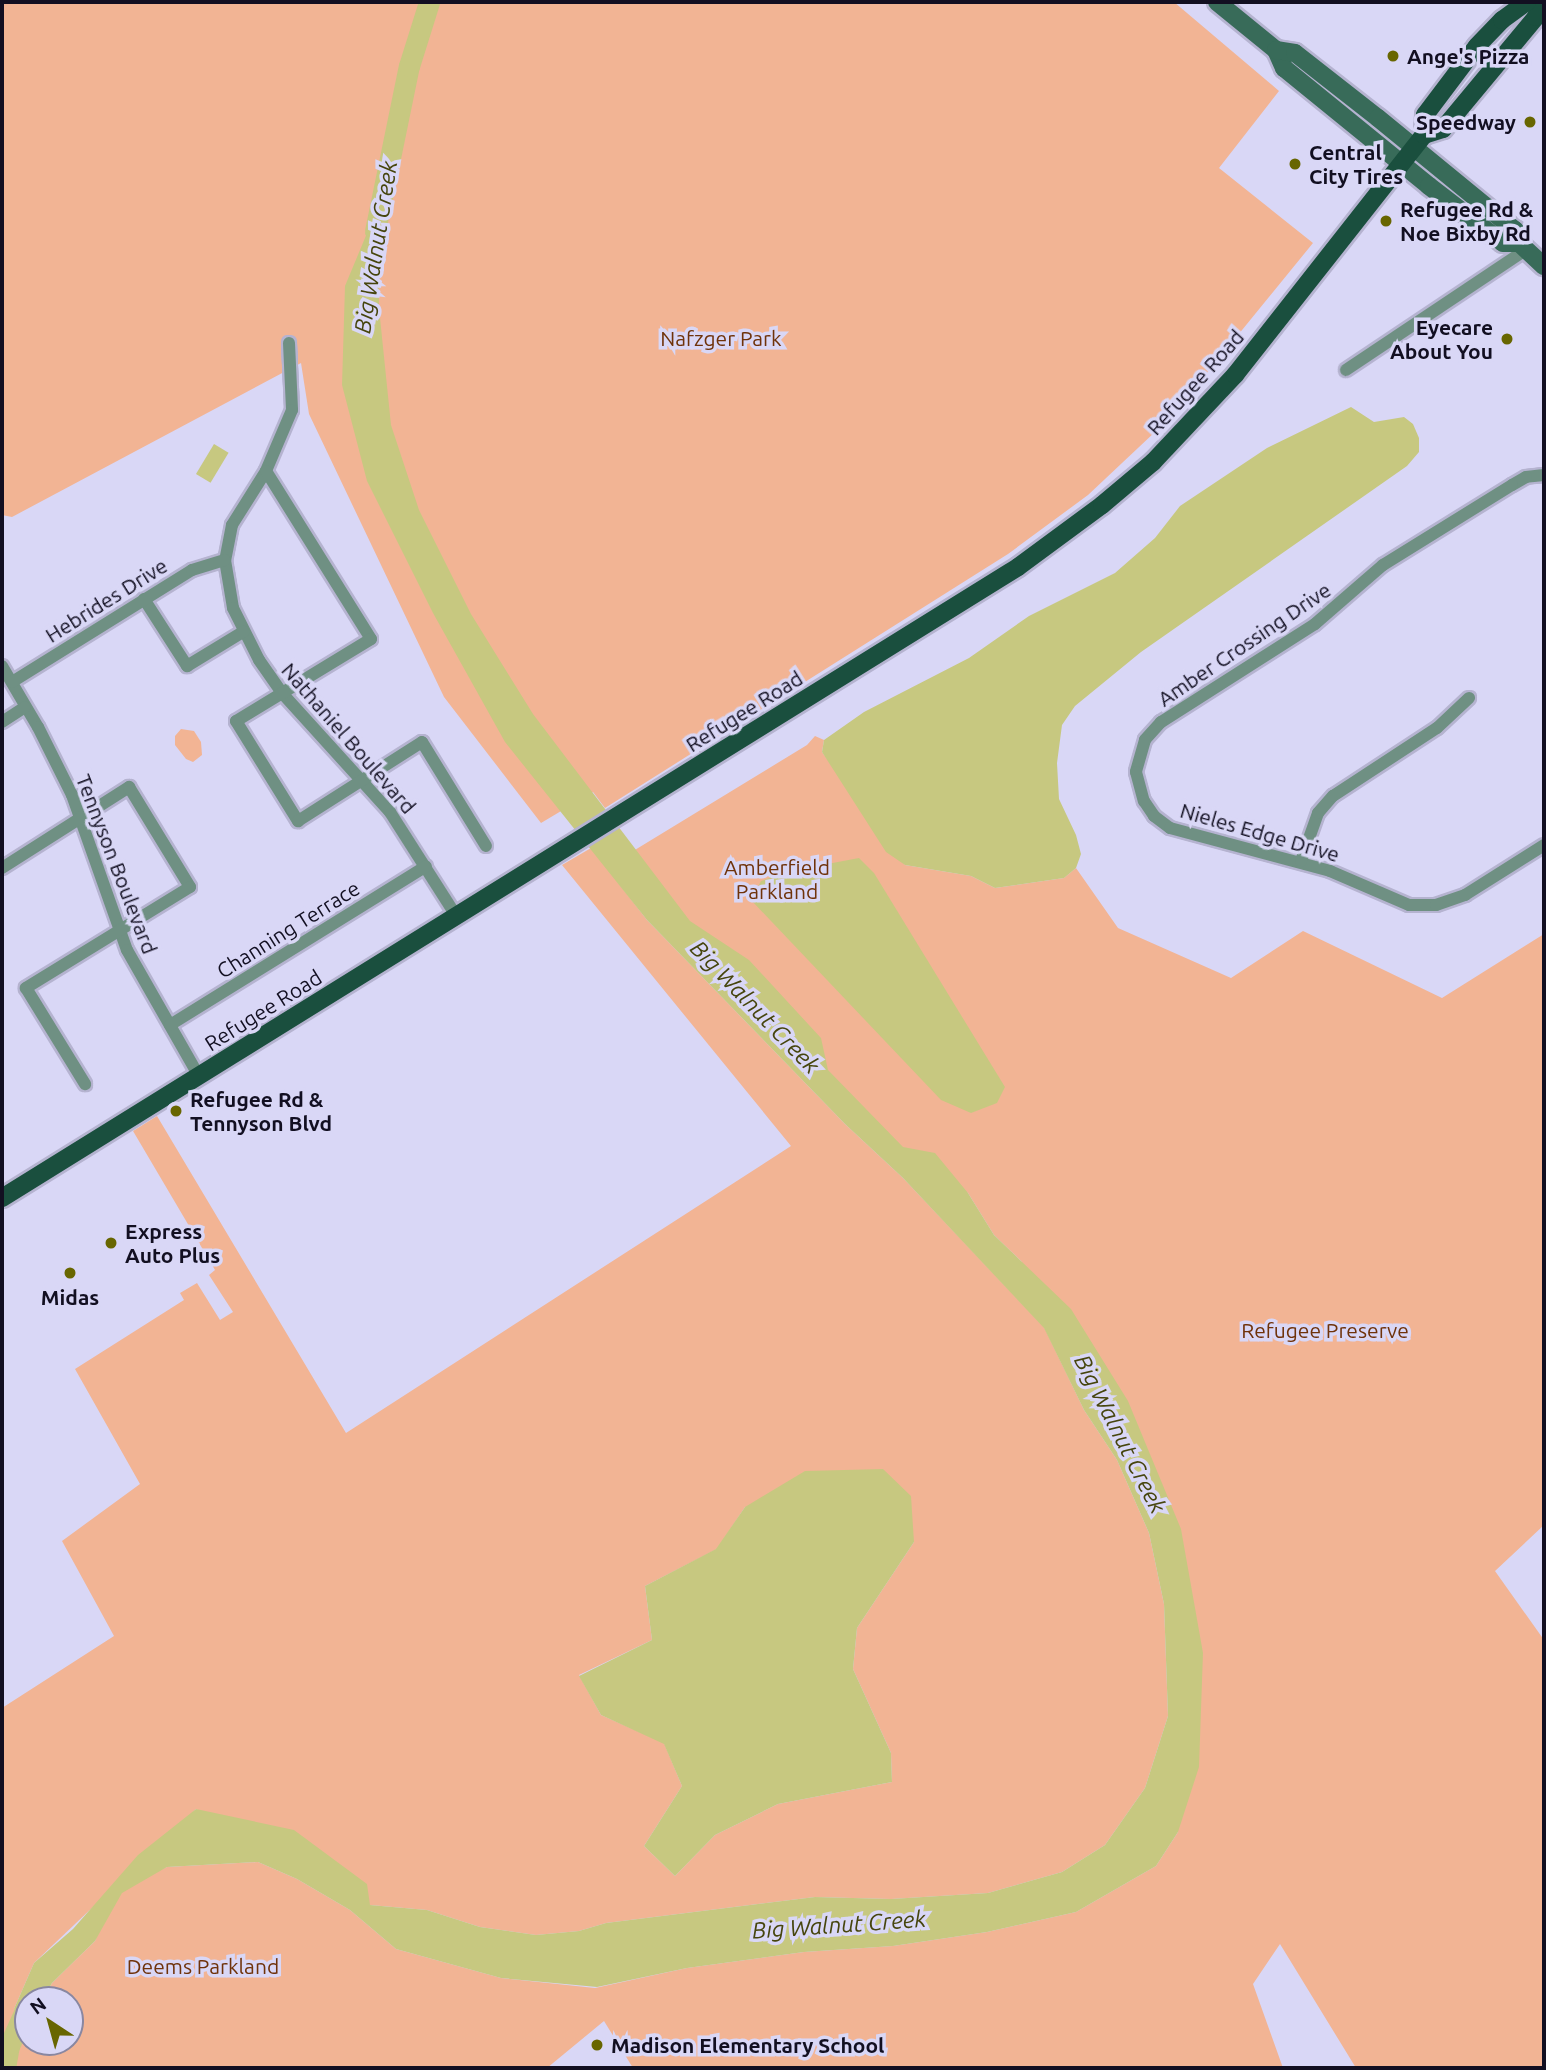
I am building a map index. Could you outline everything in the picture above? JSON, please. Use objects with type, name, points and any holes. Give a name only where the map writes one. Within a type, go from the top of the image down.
[{"type":"main road","points":[[1419,142],[1425,115],[1460,68],[1502,20],[1527,2]]},
{"type":"main road","points":[[1419,142],[1443,129],[1536,17],[1541,2]]},
{"type":"main road","name":"Refugee Road","points":[[2,1198],[1018,567],[1128,484],[1189,425],[1235,375],[1419,142]]},
{"type":"street","points":[[1217,2],[1276,50],[1284,68],[1401,164],[1503,243],[1523,246]]},
{"type":"street","points":[[1276,50],[1295,53],[1419,142],[1515,230],[1523,246],[1544,265]]},
{"type":"street","points":[[1346,370],[1523,246]]},
{"type":"street","name":"Nathaniel Boulevard","points":[[289,343],[292,410],[266,471],[232,526],[225,559],[229,593],[243,632],[282,693],[390,812],[457,916]]},
{"type":"street","points":[[266,471],[371,639],[236,720],[298,821],[422,742],[486,846]]},
{"type":"street","name":"Amber Crossing Drive","points":[[1138,780],[1138,762],[1142,746],[1160,722],[1315,624],[1383,565],[1526,477],[1544,475]]},
{"type":"street","name":"Hebrides Drive","points":[[12,682],[192,570],[225,559]]},
{"type":"street","points":[[144,599],[187,666],[243,632]]},
{"type":"street","name":"Tennyson Boulevard","points":[[2,666],[72,795],[118,931],[200,1076]]},
{"type":"street","points":[[1301,861],[1311,828],[1323,806],[1343,788],[1437,728],[1469,698]]},
{"type":"street","points":[[2,721],[26,707]]},
{"type":"street","name":"Nieles Edge Drive","points":[[1138,780],[1147,806],[1170,828],[1301,861],[1409,905],[1427,907],[1465,895],[1544,845]]},
{"type":"street","points":[[2,868],[129,787],[190,887],[26,988],[85,1084]]},
{"type":"street","name":"Channing Terrace","points":[[170,1025],[426,866]]},
{"type":"green space","name":"Nafzger Park","points":[[2,2],[1174,2],[1279,91],[1219,168],[1313,243],[1172,416],[1088,495],[1008,554],[605,808],[593,792],[541,823],[444,697],[309,414],[301,363],[12,517],[2,515]]},
{"type":"green space","points":[[181,729],[194,731],[201,742],[202,755],[193,762],[186,759],[175,745],[175,736]]},
{"type":"green space","points":[[815,736],[824,740],[822,752],[905,865],[971,876],[995,888],[1064,878],[1076,868],[1118,928],[1231,978],[1303,931],[1442,998],[1544,934],[1544,1525],[1495,1571],[1544,1640],[1544,2068],[1356,2068],[1280,1944],[1253,1984],[1283,2068],[633,2068],[604,2021],[547,2068],[2,2068],[2,1708],[114,1636],[62,1541],[140,1484],[75,1369],[184,1300],[180,1293],[197,1283],[220,1320],[233,1312],[209,1275],[215,1270],[133,1131],[157,1116],[346,1433],[791,1146],[562,865],[591,848],[647,920],[845,1124],[903,1178],[1044,1327],[1084,1410],[1117,1460],[1149,1533],[1164,1604],[1168,1716],[1145,1788],[1105,1845],[1062,1872],[988,1893],[891,1899],[815,1897],[606,1923],[579,1931],[536,1935],[480,1927],[427,1910],[370,1905],[196,1809],[34,1963],[24,1986],[14,1986],[14,2056],[84,2056],[84,1986],[50,1986],[95,1941],[117,1889],[167,1867],[258,1862],[297,1879],[350,1910],[396,1949],[501,1978],[595,1988],[687,1968],[804,1952],[893,1946],[987,1932],[1076,1912],[1156,1866],[1178,1832],[1180,1552],[1021,1261],[994,1235],[968,1193],[915,1166],[625,856],[807,745]],"holes":[[[745,1507],[914,1542],[857,1628],[853,1669],[891,1753],[892,1782],[778,1804],[715,1835],[675,1876],[644,1846],[682,1786],[664,1743],[601,1715],[579,1675],[652,1640],[645,1586],[717,1549]]]},
{"type":"water","points":[[380,202],[379,308],[391,425],[419,510],[471,614],[533,714],[690,921],[749,960],[821,1038],[828,1070],[903,1147],[935,1153],[968,1193],[994,1235],[1071,1309],[1128,1401],[1181,1529],[1203,1653],[1199,1767],[1178,1832],[1156,1866],[1076,1912],[987,1932],[893,1946],[804,1952],[687,1968],[597,1987],[501,1978],[396,1949],[350,1910],[297,1879],[258,1862],[167,1867],[122,1893],[95,1941],[50,1986],[24,1986],[34,1963],[73,1929],[138,1855],[196,1809],[294,1830],[367,1884],[370,1905],[427,1910],[480,1927],[536,1935],[579,1931],[606,1923],[815,1897],[891,1899],[988,1893],[1062,1872],[1105,1845],[1145,1788],[1168,1716],[1164,1604],[1149,1533],[1117,1460],[1084,1410],[1044,1328],[903,1178],[845,1124],[647,920],[505,742],[433,613],[367,481],[342,385],[345,286]]},
{"type":"water","points":[[1351,407],[1374,422],[1404,417],[1413,424],[1419,438],[1419,452],[1407,466],[1141,652],[1075,706],[1062,725],[1057,763],[1059,799],[1076,835],[1081,854],[1076,868],[1064,878],[995,888],[971,876],[905,865],[886,852],[822,752],[824,740],[864,712],[969,658],[1029,616],[1115,573],[1155,538],[1180,506],[1267,448]]},
{"type":"water","points":[[214,444],[229,453],[211,483],[196,474]]},
{"type":"water","points":[[859,858],[874,873],[1005,1087],[997,1103],[971,1113],[941,1100],[751,900],[761,881],[785,872]]},
{"type":"water","points":[[883,1469],[911,1496],[914,1542],[857,1628],[853,1669],[891,1753],[892,1782],[778,1804],[715,1835],[675,1876],[644,1846],[682,1786],[664,1744],[601,1715],[579,1676],[652,1640],[645,1586],[716,1549],[745,1507],[805,1471]]},
{"type":"waterway","name":"Big Walnut Creek","points":[[375,231],[409,66],[429,2]]},
{"type":"waterway","name":"Big Walnut Creek","points":[[5,2068],[14,2035]]},
{"type":"place","name":"Ange's Pizza","points":[[1393,56]]},
{"type":"place","name":"Speedway","points":[[1530,122]]},
{"type":"place","name":"Central City Tires","points":[[1295,164]]},
{"type":"place","name":"Refugee Rd & Noe Bixby Rd","points":[[1386,221]]},
{"type":"place","name":"Eyecare About You","points":[[1507,339]]},
{"type":"place","name":"Refugee Rd & Tennyson Blvd","points":[[176,1111]]},
{"type":"place","name":"Express Auto Plus","points":[[111,1243]]},
{"type":"place","name":"Midas","points":[[70,1273]]},
{"type":"place","name":"Madison Elementary School","points":[[597,2045]]},
{"type":"park label","name":"Amberfield Parkland","points":[[777,879]]},
{"type":"park label","name":"Refugee Preserve","points":[[1325,1330]]},
{"type":"park label","name":"Deems Parkland","points":[[203,1966]]}]
